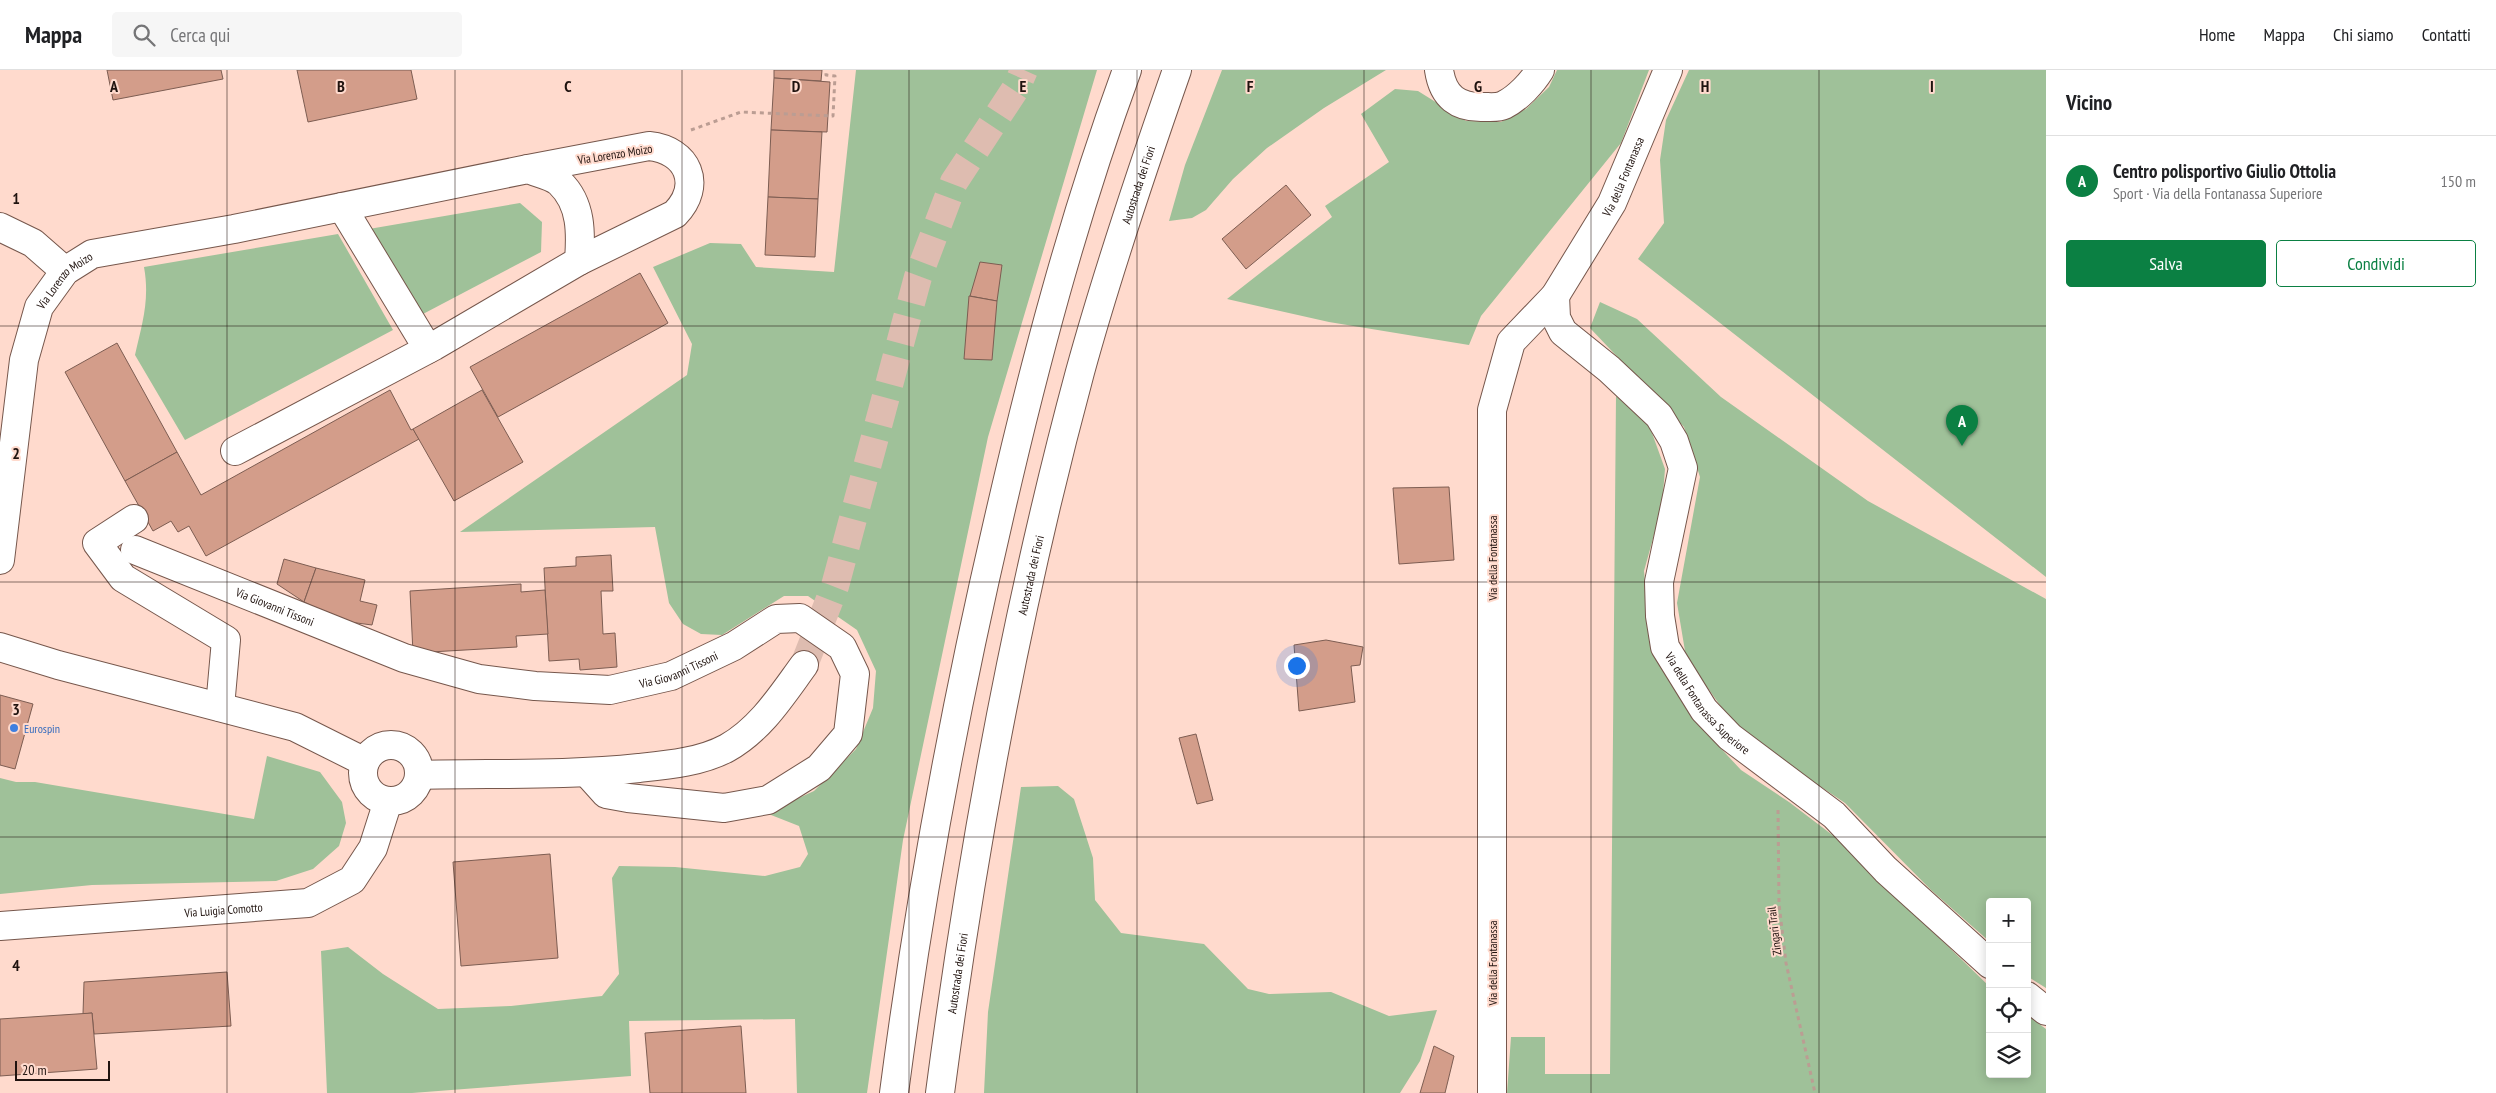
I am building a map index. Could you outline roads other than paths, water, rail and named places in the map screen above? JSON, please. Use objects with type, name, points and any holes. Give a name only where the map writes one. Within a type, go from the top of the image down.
[{"type":"main road","points":[[894,1093],[934,828],[969,644],[1016,441],[1056,294],[1105,131],[1127,70]]},
{"type":"main road","name":"Autostrada dei Fiori","points":[[940,1093],[958,954],[984,804],[1030,573],[1080,372],[1130,204],[1176,70]]},
{"type":"main road","points":[[1439,70],[1441,81],[1451,98],[1466,108],[1502,106],[1534,79],[1540,70]]},
{"type":"main road","name":"Via della Fontanassa","points":[[1492,1093],[1492,410],[1512,342],[1555,296],[1612,203],[1668,70]]},
{"type":"main road","name":"Via Lorenzo Moizo","points":[[0,560],[24,360],[39,307],[65,271],[92,254],[234,229],[648,146],[661,147],[672,152],[681,160],[687,170],[688,194],[683,205],[664,220],[579,261],[428,349],[235,451]]},
{"type":"main road","points":[[528,169],[560,182],[574,204],[581,230],[579,261]]},
{"type":"main road","points":[[342,207],[428,349]]},
{"type":"main road","points":[[0,227],[33,243],[65,271]]},
{"type":"main road","name":"Via della Fontanassa Superiore","points":[[1555,296],[1556,318],[1563,332],[1609,369],[1659,416],[1674,440],[1683,468],[1660,582],[1660,616],[1664,647],[1704,710],[1730,737],[1834,815],[1886,870],[1986,960]]},
{"type":"main road","points":[[134,519],[97,543],[123,578],[226,640],[220,707]]},
{"type":"main road","name":"Via Giovanni Tissoni","points":[[135,550],[404,658],[479,679],[535,686],[610,690],[671,676],[734,646],[776,619],[800,618],[842,646],[855,674],[848,734],[819,768],[768,800],[724,808],[628,798],[606,794],[588,774]]},
{"type":"main road","points":[[0,647],[58,665],[295,727],[365,762]]},
{"type":"main road","points":[[419,775],[588,774],[668,765],[703,757],[727,748],[754,729],[804,665]]},
{"type":"main road","points":[[392,746],[403,748],[412,754],[417,764],[419,775],[416,786],[409,795],[399,800],[388,801],[379,799],[366,787],[363,770],[365,762],[372,752],[381,747],[392,746]]},
{"type":"main road","name":"Via Luigia Comotto","points":[[0,926],[308,903],[352,880],[373,848],[388,801]]},
{"type":"main road","points":[[2031,999],[2046,1011]]},
{"type":"tunnel","points":[[804,665],[835,586],[918,277],[954,182],[1016,88],[1024,70]]},
{"type":"place","name":"Centro polisportivo Giulio Ottolia","points":[[1962,446]]},
{"type":"place","name":"Eurospin","points":[[14,728]]}]
